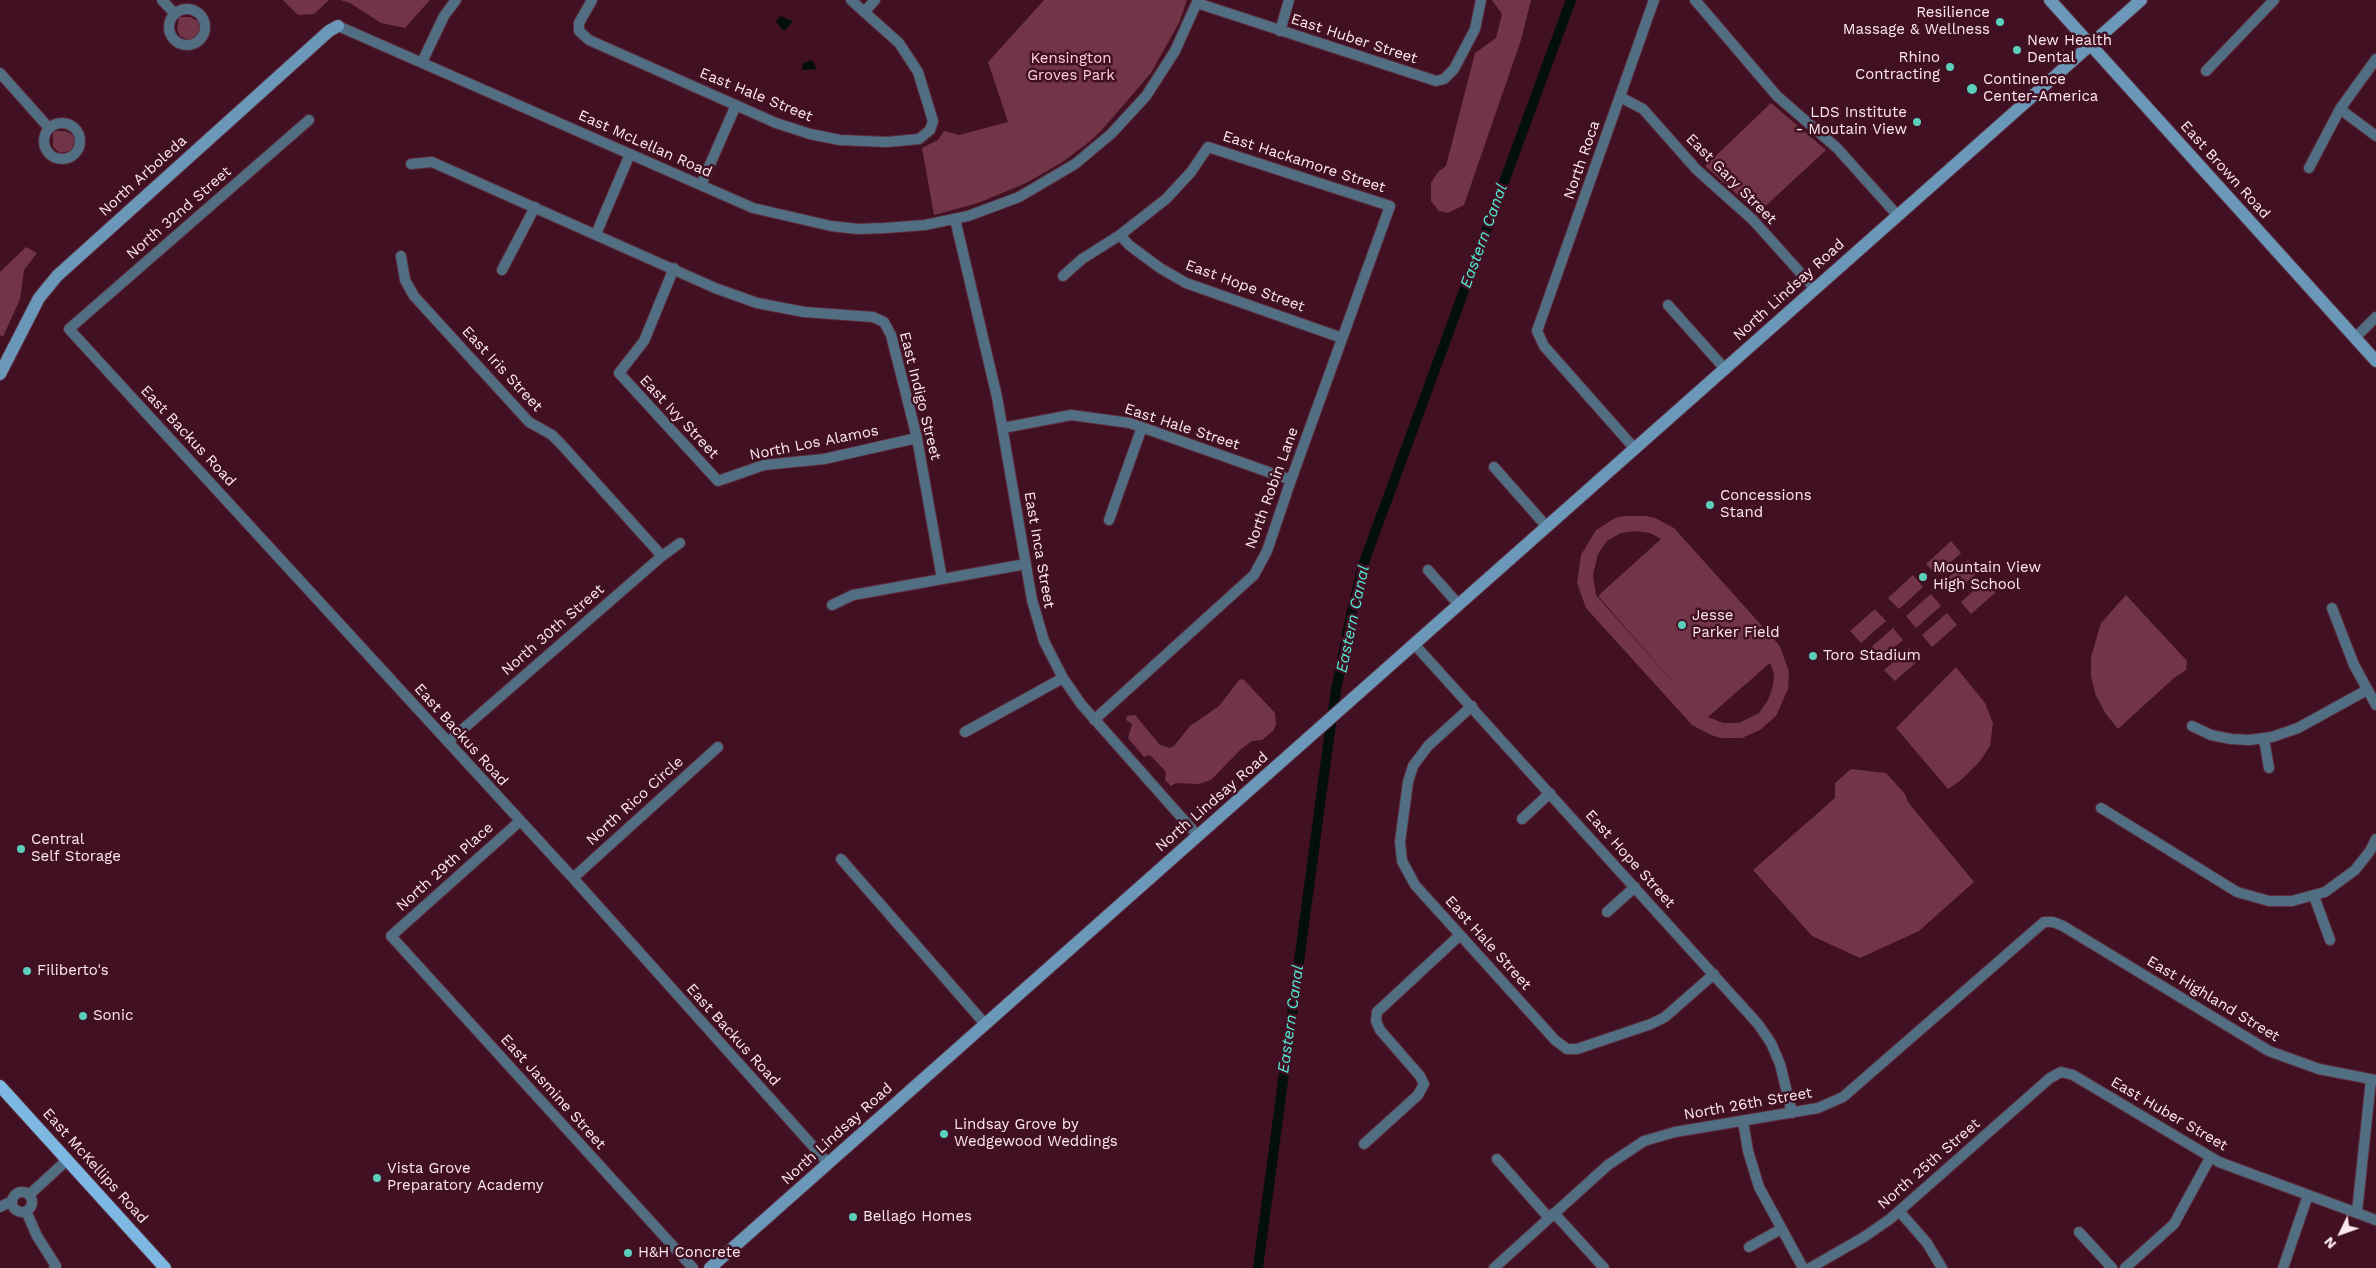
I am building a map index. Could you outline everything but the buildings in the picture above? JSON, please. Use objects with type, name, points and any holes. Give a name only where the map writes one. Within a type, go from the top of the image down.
[{"type":"main road","name":"East Brown Road","points":[[2050,0],[2376,361]]},
{"type":"main road","name":"North Lindsay Road","points":[[710,1268],[2141,0]]},
{"type":"main road","name":"North Arboleda","points":[[0,374],[40,298],[57,276],[329,31],[338,26]]},
{"type":"main road","name":"East McKellips Road","points":[[0,1086],[165,1268]]},
{"type":"street","points":[[162,0],[175,14]]},
{"type":"street","points":[[422,62],[444,16],[456,0]]},
{"type":"street","name":"East Hale Street","points":[[592,0],[580,19],[580,31],[592,42],[736,106],[800,131],[840,140],[865,142],[919,138],[930,130],[933,117],[923,83],[913,62],[899,44],[864,12]]},
{"type":"street","points":[[851,0],[864,12],[875,0]]},
{"type":"street","points":[[1280,31],[1289,0]]},
{"type":"street","name":"East Huber Street","points":[[1198,2],[1280,31],[1432,80],[1444,79],[1454,70],[1472,35],[1479,16],[1481,0]]},
{"type":"street","name":"North Roca","points":[[1635,449],[1544,346],[1538,331],[1654,0]]},
{"type":"street","points":[[1694,0],[1777,96],[1837,148],[1898,216]]},
{"type":"street","points":[[2206,71],[2274,0]]},
{"type":"street","name":"East McLellan Road","points":[[338,26],[753,208],[830,226],[858,229],[925,225],[955,219],[1018,197],[1060,174],[1102,142],[1129,116],[1153,85],[1182,39],[1198,2]]},
{"type":"street","points":[[2309,168],[2340,109],[2376,58]]},
{"type":"street","points":[[0,73],[49,128]]},
{"type":"street","name":"East Gary Street","points":[[1620,96],[1643,109],[1696,169],[1754,220],[1815,289]]},
{"type":"street","points":[[701,185],[736,106]]},
{"type":"street","points":[[2340,109],[2376,136]]},
{"type":"street","name":"North 32nd Street","points":[[69,329],[309,120]]},
{"type":"street","name":"East Hackamore Street","points":[[1120,235],[1166,199],[1191,172],[1208,147],[1390,206]]},
{"type":"street","points":[[596,234],[630,154]]},
{"type":"street","name":"East Indigo Street","points":[[411,164],[432,162],[674,268],[715,288],[757,303],[804,312],[873,317],[881,320],[887,326],[891,335],[917,438],[942,578]]},
{"type":"street","name":"North Robin Lane","points":[[1094,720],[1254,576],[1267,551],[1390,206]]},
{"type":"street","points":[[502,270],[535,208]]},
{"type":"street","name":"East Inca Street","points":[[955,219],[1003,428],[1026,564],[1038,623],[1044,641],[1063,678],[1094,720],[1198,836]]},
{"type":"street","points":[[1063,276],[1082,259],[1120,235]]},
{"type":"street","name":"East Hope Street","points":[[1120,235],[1129,245],[1160,268],[1186,283],[1342,338]]},
{"type":"street","name":"East Iris Street","points":[[400,256],[405,280],[414,296],[529,422],[552,434],[662,556]]},
{"type":"street","name":"East Ivy Street","points":[[674,268],[644,342],[619,373],[718,481]]},
{"type":"street","points":[[1668,305],[1725,368]]},
{"type":"street","points":[[2355,338],[2376,317]]},
{"type":"street","name":"East Backus Road","points":[[69,329],[573,878],[828,1163]]},
{"type":"street","name":"East Hale Street","points":[[1003,428],[1071,415],[1130,423],[1291,480]]},
{"type":"street","points":[[1109,520],[1142,427]]},
{"type":"street","name":"North Los Alamos","points":[[718,481],[764,465],[824,459],[917,438]]},
{"type":"street","points":[[1494,467],[1547,527]]},
{"type":"street","name":"North 30th Street","points":[[448,742],[662,556],[680,543]]},
{"type":"street","points":[[832,605],[853,595],[1026,564]]},
{"type":"street","points":[[1428,570],[1459,605]]},
{"type":"street","points":[[2332,608],[2367,690],[2376,705]]},
{"type":"street","name":"East Hope Street","points":[[1414,644],[1755,1019],[1771,1043],[1784,1075],[1792,1113]]},
{"type":"street","points":[[965,732],[1063,678]]},
{"type":"street","points":[[2192,726],[2221,737],[2241,740],[2264,738],[2298,728],[2367,690]]},
{"type":"street","name":"East Hale Street","points":[[1472,706],[1428,746],[1413,766],[1408,782],[1400,842],[1402,861],[1410,878],[1460,935],[1555,1040],[1567,1049],[1581,1048],[1659,1020],[1714,974]]},
{"type":"street","points":[[2264,738],[2269,768]]},
{"type":"street","name":"North Rico Circle","points":[[573,878],[718,747]]},
{"type":"street","points":[[1522,818],[1550,793]]},
{"type":"street","points":[[2101,808],[2237,892],[2275,902],[2292,902],[2314,896],[2336,886],[2355,870],[2376,839]]},
{"type":"street","name":"North 29th Place","points":[[391,936],[520,821]]},
{"type":"street","points":[[841,859],[985,1024]]},
{"type":"street","points":[[1607,912],[1635,887]]},
{"type":"street","points":[[2314,896],[2330,940]]},
{"type":"street","name":"East Highland Street","points":[[2049,921],[2063,926],[2269,1051],[2319,1069],[2373,1080]]},
{"type":"street","name":"North 26th Street","points":[[1494,1268],[1608,1165],[1644,1141],[1680,1131],[1792,1113],[1826,1105],[1850,1092],[2035,928],[2049,921]]},
{"type":"street","points":[[1364,1144],[1418,1095],[1424,1084],[1420,1076],[1380,1030],[1376,1021],[1377,1012],[1460,935]]},
{"type":"street","name":"East Jasmine Street","points":[[391,936],[692,1268]]},
{"type":"street","name":"East Huber Street","points":[[2061,1072],[2073,1075],[2210,1158],[2376,1220]]},
{"type":"street","name":"North 25th Street","points":[[1810,1268],[1864,1237],[1899,1211],[2050,1078],[2061,1072]]},
{"type":"street","points":[[2357,1212],[2373,1080]]},
{"type":"street","points":[[1742,1121],[1754,1175],[1804,1268]]},
{"type":"street","points":[[2125,1268],[2174,1224],[2210,1158]]},
{"type":"street","points":[[1497,1159],[1604,1268]]},
{"type":"street","points":[[29,1195],[67,1160]]},
{"type":"street","points":[[0,1207],[12,1201],[14,1196],[20,1192],[29,1195]]},
{"type":"street","points":[[26,1211],[31,1204],[29,1195]]},
{"type":"street","points":[[2283,1268],[2308,1195]]},
{"type":"street","points":[[12,1201],[15,1209],[26,1211]]},
{"type":"street","points":[[26,1211],[37,1236],[56,1266],[54,1268]]},
{"type":"street","points":[[1899,1211],[1927,1243],[1942,1268]]},
{"type":"street","points":[[1749,1247],[1781,1228]]},
{"type":"street","points":[[2079,1232],[2112,1268]]},
{"type":"green space","points":[[283,0],[329,0],[314,14],[298,15]]},
{"type":"green space","points":[[340,0],[430,0],[405,28],[381,23],[350,3]]},
{"type":"green space","name":"Kensington Groves Park","points":[[1044,0],[1187,0],[1179,23],[1151,73],[1101,131],[1089,142],[1061,163],[1026,183],[978,203],[934,215],[922,148],[938,140],[944,131],[959,135],[1008,122],[988,62]]},
{"type":"green space","points":[[1492,0],[1531,0],[1521,40],[1464,205],[1448,213],[1439,211],[1431,201],[1431,183],[1438,172],[1446,166],[1475,53],[1496,38],[1502,14]]},
{"type":"green space","points":[[179,17],[190,17],[198,21],[200,32],[196,37],[188,40],[180,36],[177,30]]},
{"type":"green space","points":[[1771,103],[1826,150],[1758,213],[1705,166]]},
{"type":"green space","points":[[65,131],[73,135],[75,142],[70,151],[60,153],[53,147],[53,133]]},
{"type":"green space","points":[[26,247],[37,253],[24,270],[20,299],[3,337],[0,335],[0,272]]},
{"type":"green space","name":"Jesse Parker Field","points":[[1645,516],[1655,518],[1674,528],[1780,646],[1789,672],[1788,689],[1776,716],[1760,730],[1742,738],[1721,738],[1692,725],[1586,608],[1577,583],[1581,555],[1596,530],[1615,518]],"holes":[[[1635,531],[1650,533],[1661,539],[1599,597],[1691,703],[1596,595],[1593,575],[1598,554],[1607,541],[1621,533]],[[1770,663],[1774,674],[1773,686],[1768,700],[1759,713],[1739,723],[1723,723],[1708,717]]]},
{"type":"green space","points":[[1951,541],[1961,553],[1937,575],[1926,564]]},
{"type":"green space","points":[[1968,560],[1978,572],[1953,594],[1943,582]]},
{"type":"green space","points":[[1913,575],[1923,587],[1899,609],[1888,598]]},
{"type":"green space","points":[[1986,580],[1996,592],[1971,614],[1961,602]]},
{"type":"green space","points":[[1931,594],[1941,606],[1916,628],[1906,616]]},
{"type":"green space","points":[[2126,595],[2187,661],[2186,670],[2174,678],[2118,729],[2106,714],[2096,696],[2091,677],[2091,657],[2101,623]]},
{"type":"green space","points":[[1875,609],[1886,621],[1861,643],[1850,631]]},
{"type":"green space","points":[[1947,613],[1957,625],[1932,647],[1922,635]]},
{"type":"green space","points":[[1893,628],[1903,640],[1878,662],[1868,650]]},
{"type":"green space","points":[[1909,648],[1920,659],[1895,681],[1884,670]]},
{"type":"green space","points":[[1956,667],[1985,703],[1993,723],[1990,746],[1980,761],[1961,780],[1948,789],[1896,728]]},
{"type":"green space","points":[[1240,679],[1244,680],[1275,713],[1276,725],[1273,731],[1262,740],[1252,741],[1241,749],[1211,780],[1199,784],[1176,783],[1171,786],[1165,780],[1166,772],[1152,757],[1149,755],[1144,757],[1128,738],[1132,724],[1126,720],[1127,716],[1135,715],[1160,745],[1170,748],[1174,746],[1190,726],[1219,706]]},
{"type":"green space","points":[[1851,769],[1886,773],[1905,794],[1908,802],[1974,882],[1919,931],[1860,958],[1812,936],[1753,870],[1835,798],[1835,783]]},
{"type":"shaded area","points":[[780,16],[793,21],[784,31],[776,22]]},
{"type":"shaded area","points":[[812,60],[817,69],[802,70],[803,63]]},
{"type":"waterway","name":"Eastern Canal","points":[[1258,1268],[1336,690],[1363,565],[1571,0]]},
{"type":"place","name":"Resilience Massage & Wellness","points":[[2000,22]]},
{"type":"place","name":"New Health Dental","points":[[2017,50]]},
{"type":"place","name":"Rhino Contracting","points":[[1950,67]]},
{"type":"place","name":"Continence Center-America","points":[[1972,89]]},
{"type":"place","name":"LDS Institute - Moutain View","points":[[1917,122]]},
{"type":"place","name":"Concessions Stand","points":[[1710,505]]},
{"type":"place","name":"Mountain View High School","points":[[1923,577]]},
{"type":"place","name":"Jesse Parker Field","points":[[1682,625]]},
{"type":"place","name":"Toro Stadium","points":[[1813,656]]},
{"type":"place","name":"Central Self Storage","points":[[21,849]]},
{"type":"place","name":"Filiberto's","points":[[27,971]]},
{"type":"place","name":"Sonic","points":[[83,1016]]},
{"type":"place","name":"Lindsay Grove by Wedgewood Weddings","points":[[944,1134]]},
{"type":"place","name":"Vista Grove Preparatory Academy","points":[[377,1178]]},
{"type":"place","name":"Bellago Homes","points":[[853,1217]]},
{"type":"place","name":"H&H Concrete","points":[[628,1253]]}]
